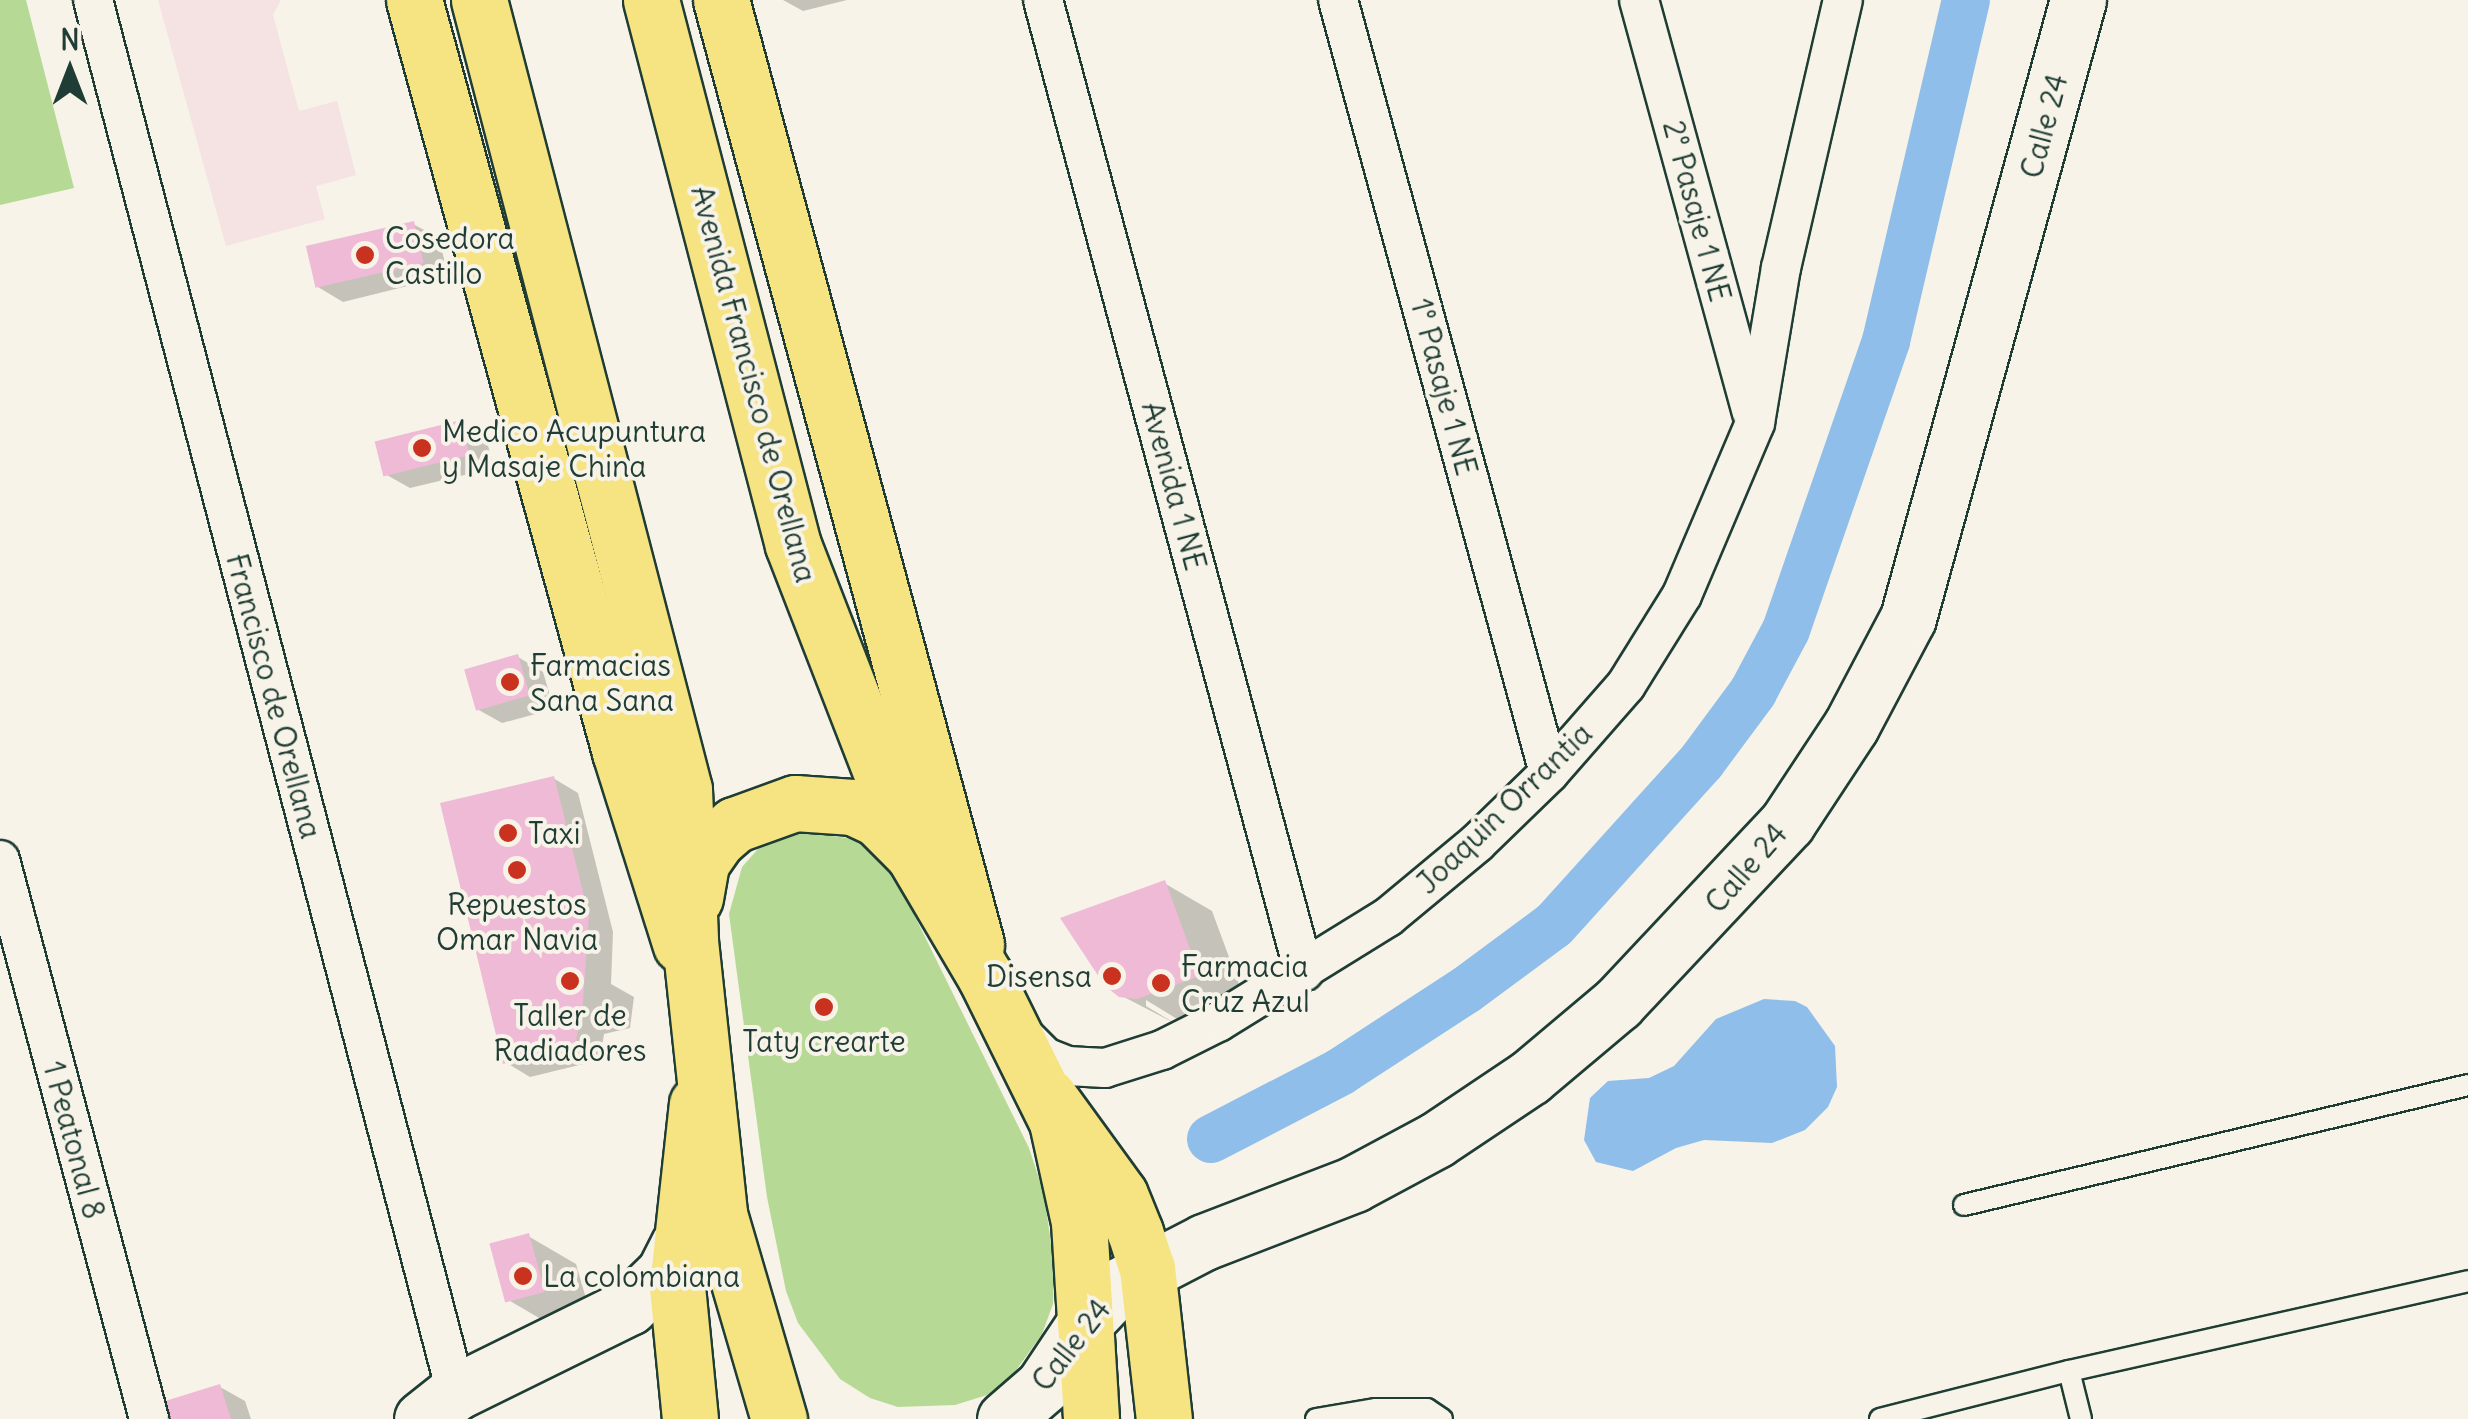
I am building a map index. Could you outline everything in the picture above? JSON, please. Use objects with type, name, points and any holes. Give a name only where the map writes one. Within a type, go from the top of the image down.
[{"type":"main road","points":[[414,0],[620,752],[692,965]]},
{"type":"main road","points":[[479,0],[684,789],[692,965],[719,1214],[779,1419]]},
{"type":"main road","name":"Avenida Francisco de Orellana","points":[[651,0],[793,546],[913,854],[996,997],[1040,1084],[1071,1174],[1087,1320],[1091,1419]]},
{"type":"main road","name":"Avenida Francisco de Orellana","points":[[720,0],[996,997]]},
{"type":"main road","points":[[692,965],[701,863],[734,825],[796,804],[853,807],[877,818],[913,854]]},
{"type":"main road","points":[[690,1419],[678,1327],[679,1244],[697,1113],[700,1046]]},
{"type":"main road","name":"Avenida Francisco de Orellana","points":[[1040,1084],[1120,1195],[1147,1268],[1167,1419]]},
{"type":"street","name":"Francisco de Orellana","points":[[93,0],[439,1405]]},
{"type":"street","name":"Avenida 1 NE","points":[[1043,0],[1304,972]]},
{"type":"street","name":"1° Pasaje 1 NE","points":[[1338,0],[1549,774]]},
{"type":"street","name":"2° Pasaje 1 NE","points":[[1639,0],[1755,422]]},
{"type":"street","name":"Joaquin Orrantia","points":[[996,997],[1045,1057],[1083,1069],[1105,1068],[1162,1050],[1304,972],[1388,918],[1477,843],[1549,774],[1626,685],[1682,595],[1755,422],[1781,268],[1843,0]]},
{"type":"street","name":"Calle 24","points":[[1005,1419],[1042,1386],[1087,1320],[1119,1286],[1147,1268],[1354,1184],[1436,1140],[1530,1077],[1618,1003],[1787,823],[1851,726],[1908,618],[2078,0]]},
{"type":"street","name":"1 Peatonal 8","points":[[0,860],[149,1419]]},
{"type":"street","points":[[439,1405],[628,1307],[664,1274],[679,1244]]},
{"type":"lane","points":[[1964,1206],[2468,1085]]},
{"type":"lane","points":[[1880,1419],[2069,1371],[2468,1280]]},
{"type":"lane","points":[[2069,1371],[2080,1419]]},
{"type":"lane","points":[[1316,1419],[1376,1410],[1427,1410],[1442,1419]]},
{"type":"shaded area","points":[[158,0],[281,0],[273,15],[299,111],[337,101],[356,175],[316,186],[325,219],[226,246]]},
{"type":"green space","points":[[0,0],[26,0],[74,188],[0,205]]},
{"type":"green space","points":[[807,832],[859,840],[878,850],[893,872],[1029,1148],[1044,1194],[1054,1265],[1053,1304],[1042,1334],[1010,1379],[987,1395],[955,1405],[898,1407],[870,1398],[840,1379],[798,1323],[786,1291],[767,1197],[729,914],[742,867],[758,849],[780,838]]},
{"type":"water","points":[[1764,999],[1795,1001],[1807,1007],[1835,1046],[1837,1087],[1828,1107],[1805,1130],[1772,1143],[1704,1140],[1676,1148],[1633,1171],[1596,1162],[1584,1140],[1590,1098],[1608,1081],[1649,1078],[1674,1066],[1716,1019]]},
{"type":"building","name":"Cosedora Castillo","points":[[414,221],[424,263],[316,288],[306,246]]},
{"type":"building","name":"Medico Acupuntura y Masaje China","points":[[461,420],[470,455],[383,476],[375,442]]},
{"type":"building","points":[[518,654],[530,695],[476,711],[464,669]]},
{"type":"building","points":[[554,776],[589,916],[583,1002],[575,1047],[503,1064],[440,803]]},
{"type":"building","points":[[1165,880],[1200,976],[1137,999],[1119,997],[1105,986],[1060,918]]},
{"type":"building","points":[[529,1233],[545,1292],[505,1303],[489,1244]]},
{"type":"building","points":[[220,1384],[231,1419],[167,1419],[162,1402]]},
{"type":"waterway","points":[[1211,1139],[1340,1072],[1466,990],[1554,925],[1702,761],[1753,692],[1786,630],[1886,341],[1966,0]]},
{"type":"place","name":"Cosedora Castillo","points":[[365,255]]},
{"type":"place","name":"Medico Acupuntura y Masaje China","points":[[422,448]]},
{"type":"place","name":"Farmacias Sana Sana","points":[[510,682]]},
{"type":"place","name":"Taxi","points":[[508,833]]},
{"type":"place","name":"Repuestos Omar Navia","points":[[517,870]]},
{"type":"place","name":"Disensa","points":[[1112,976]]},
{"type":"place","name":"Taller de Radiadores","points":[[570,981]]},
{"type":"place","name":"Farmacia Cruz Azul","points":[[1161,983]]},
{"type":"place","name":"Taty crearte","points":[[824,1007]]},
{"type":"place","name":"La colombiana","points":[[523,1276]]}]
